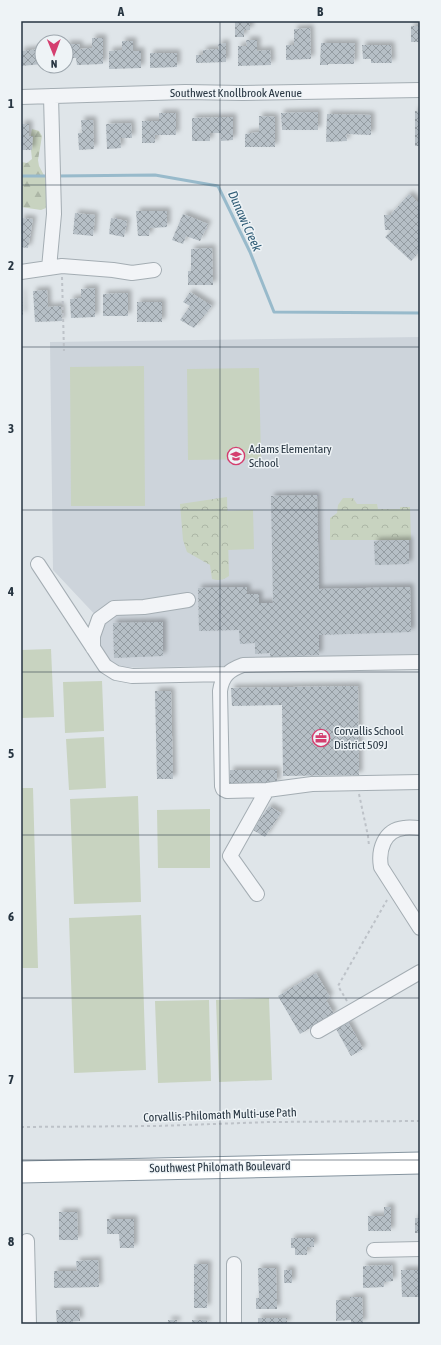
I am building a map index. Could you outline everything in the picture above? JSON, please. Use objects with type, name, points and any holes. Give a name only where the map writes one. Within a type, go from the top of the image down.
[{"type":"highway","name":"Southwest Philomath Boulevard","points":[[21,1172],[420,1163]]},
{"type":"street","name":"Southwest Knollbrook Avenue","points":[[21,97],[184,92],[243,93],[420,90]]},
{"type":"street","points":[[51,96],[56,267]]},
{"type":"street","points":[[21,272],[56,267],[113,270],[132,273],[154,270]]},
{"type":"street","points":[[38,564],[105,666],[116,673],[132,676],[226,674]]},
{"type":"street","points":[[93,648],[93,636],[99,619],[114,608],[144,607],[188,600]]},
{"type":"street","points":[[420,662],[243,665],[234,668],[226,674],[220,691],[222,786],[223,789],[227,791],[267,790],[312,784],[420,782]]},
{"type":"street","points":[[257,894],[230,856],[267,790]]},
{"type":"street","points":[[420,828],[402,828],[393,832],[382,844],[379,857],[381,866],[420,928]]},
{"type":"street","points":[[318,1031],[420,972]]},
{"type":"street","points":[[27,1241],[29,1324]]},
{"type":"street","points":[[374,1250],[420,1249]]},
{"type":"street","points":[[234,1264],[234,1324]]},
{"type":"path","points":[[56,267],[64,351]]},
{"type":"path","points":[[358,783],[358,792],[368,836],[369,850]]},
{"type":"path","points":[[353,1011],[338,986],[388,898]]},
{"type":"path","name":"Corvallis-Philomath Multi-use Path","points":[[21,1127],[157,1126],[270,1122],[420,1121]]},
{"type":"shaded area","name":"Adams Elementary School","points":[[420,337],[420,663],[101,668],[100,620],[53,570],[50,342]]},
{"type":"green space","points":[[32,129],[39,131],[42,136],[38,160],[39,166],[45,177],[47,196],[46,208],[41,210],[21,207],[21,162],[27,163],[32,159],[30,141]]},
{"type":"green space","points":[[144,366],[145,506],[71,506],[70,367]]},
{"type":"green space","points":[[259,368],[261,459],[188,460],[187,369]]},
{"type":"green space","points":[[227,497],[229,576],[217,580],[212,579],[210,565],[187,552],[183,540],[180,504]]},
{"type":"green space","points":[[343,498],[353,498],[357,504],[377,504],[378,509],[400,509],[400,507],[410,507],[411,540],[330,540],[330,518],[337,513],[338,505]]},
{"type":"green space","points":[[253,510],[254,549],[228,550],[227,511]]},
{"type":"green space","points":[[51,649],[54,717],[21,718],[21,650]]},
{"type":"green space","points":[[102,681],[104,731],[65,733],[63,682]]},
{"type":"green space","points":[[104,737],[106,788],[69,790],[66,739]]},
{"type":"green space","points":[[21,788],[33,788],[38,968],[21,968]]},
{"type":"green space","points":[[138,796],[141,902],[74,904],[70,799]]},
{"type":"green space","points":[[210,809],[210,868],[158,868],[157,810]]},
{"type":"green space","points":[[141,915],[146,1070],[74,1073],[69,918]]},
{"type":"green space","points":[[269,998],[272,1080],[219,1082],[216,1000]]},
{"type":"green space","points":[[209,1000],[211,1081],[158,1083],[155,1001]]},
{"type":"building","points":[[235,21],[250,21],[250,30],[244,30],[244,37],[235,37]]},
{"type":"building","points":[[411,26],[420,26],[420,42],[411,42]]},
{"type":"building","points":[[310,28],[311,59],[286,60],[286,45],[294,45],[294,29]]},
{"type":"building","points":[[92,38],[103,38],[103,64],[77,65],[76,58],[74,58],[74,44],[79,44],[80,49],[92,48]]},
{"type":"building","points":[[246,40],[257,40],[257,51],[270,50],[271,65],[238,66],[238,46],[247,46]]},
{"type":"building","points":[[122,41],[133,41],[133,51],[141,51],[141,68],[109,69],[109,51],[122,50]]},
{"type":"building","points":[[226,43],[226,62],[196,63],[196,55],[203,55],[203,50],[219,49],[218,44]]},
{"type":"building","points":[[321,43],[355,43],[354,64],[320,65]]},
{"type":"building","points":[[362,45],[391,45],[392,63],[371,63],[371,59],[363,59]]},
{"type":"building","points":[[34,50],[34,65],[21,66],[21,51]]},
{"type":"building","points":[[150,53],[177,53],[177,67],[150,68]]},
{"type":"building","points":[[415,111],[420,112],[420,146],[415,146]]},
{"type":"building","points":[[318,112],[318,130],[282,130],[281,113]]},
{"type":"building","points":[[159,113],[176,113],[176,135],[155,135],[155,143],[142,143],[142,121],[159,121]]},
{"type":"building","points":[[327,114],[371,115],[371,135],[346,134],[347,141],[326,142]]},
{"type":"building","points":[[259,116],[275,117],[275,147],[245,147],[245,134],[259,132]]},
{"type":"building","points":[[233,117],[233,140],[221,141],[221,133],[210,133],[210,141],[192,141],[192,118]]},
{"type":"building","points":[[81,120],[93,120],[94,149],[79,150],[78,133],[82,133]]},
{"type":"building","points":[[131,123],[132,138],[120,138],[121,148],[107,149],[106,124]]},
{"type":"building","points":[[21,124],[29,124],[29,136],[33,136],[32,150],[21,150]]},
{"type":"building","points":[[409,194],[420,204],[420,251],[411,261],[385,237],[392,230],[385,230],[384,215],[392,215],[391,214]]},
{"type":"building","points":[[136,211],[167,211],[167,227],[150,228],[149,236],[138,236]]},
{"type":"building","points":[[75,213],[95,215],[93,236],[73,234]]},
{"type":"building","points":[[183,214],[208,224],[200,241],[186,236],[183,244],[172,240]]},
{"type":"building","points":[[21,218],[33,219],[28,248],[21,247]]},
{"type":"building","points":[[111,218],[127,221],[124,237],[109,234]]},
{"type":"building","points":[[212,248],[213,285],[188,285],[188,271],[191,271],[191,249]]},
{"type":"building","points":[[95,288],[95,317],[71,318],[70,299],[81,298],[81,289]]},
{"type":"building","points":[[47,290],[48,307],[61,306],[62,321],[35,322],[33,291]]},
{"type":"building","points":[[22,292],[23,315],[21,315]]},
{"type":"building","points":[[190,292],[212,306],[194,328],[180,320],[190,306],[183,302]]},
{"type":"building","points":[[128,293],[128,316],[103,316],[103,294]]},
{"type":"building","points":[[137,302],[162,302],[162,322],[137,322]]},
{"type":"building","points":[[317,495],[319,589],[410,587],[411,632],[319,635],[319,655],[270,657],[270,653],[255,654],[255,643],[240,644],[239,630],[199,631],[198,588],[247,587],[247,594],[259,594],[259,603],[273,603],[271,496]]},
{"type":"building","points":[[409,540],[409,564],[375,565],[374,541]]},
{"type":"building","points":[[163,622],[163,656],[114,658],[113,623]]},
{"type":"building","name":"Corvallis School District 509J","points":[[358,686],[359,775],[283,776],[282,705],[232,706],[231,688]]},
{"type":"building","points":[[155,691],[171,691],[173,779],[157,779]]},
{"type":"building","points":[[230,770],[277,770],[277,783],[230,784]]},
{"type":"building","points":[[269,806],[281,813],[265,837],[253,830]]},
{"type":"building","points":[[316,973],[330,997],[326,1000],[334,1014],[300,1034],[278,996]]},
{"type":"building","points":[[348,1022],[363,1049],[351,1056],[336,1029]]},
{"type":"building","points":[[384,1207],[391,1207],[391,1231],[368,1231],[368,1216],[384,1216]]},
{"type":"building","points":[[59,1212],[77,1212],[78,1240],[59,1240]]},
{"type":"building","points":[[415,1218],[420,1218],[420,1233],[415,1233]]},
{"type":"building","points":[[107,1219],[134,1219],[134,1248],[120,1248],[119,1234],[107,1234]]},
{"type":"building","points":[[291,1238],[314,1238],[314,1247],[307,1247],[307,1255],[295,1255],[295,1248],[291,1248]]},
{"type":"building","points":[[98,1260],[99,1287],[54,1288],[54,1271],[77,1271],[76,1261]]},
{"type":"building","points":[[194,1264],[208,1264],[207,1308],[194,1308]]},
{"type":"building","points":[[392,1265],[393,1281],[384,1282],[384,1287],[363,1288],[363,1266]]},
{"type":"building","points":[[258,1268],[276,1268],[277,1309],[256,1309],[256,1298],[259,1298]]},
{"type":"building","points":[[284,1270],[292,1270],[292,1283],[284,1283]]},
{"type":"building","points":[[401,1270],[420,1270],[420,1297],[402,1297]]},
{"type":"building","points":[[350,1297],[362,1297],[363,1323],[351,1323],[351,1320],[336,1321],[336,1300],[350,1300]]},
{"type":"building","points":[[56,1310],[79,1310],[80,1321],[73,1321],[73,1324],[57,1324]]},
{"type":"building","points":[[258,1318],[287,1318],[287,1324],[258,1324]]},
{"type":"building","points":[[168,1320],[177,1320],[177,1324],[168,1324]]},
{"type":"building","points":[[192,1320],[207,1320],[207,1324],[192,1324]]},
{"type":"waterway","name":"Dunawi Creek","points":[[57,176],[155,175],[218,186],[250,252],[274,312],[420,313]]},
{"type":"waterway","name":"Dunawi Creek","points":[[21,176],[49,176]]},
{"type":"place","name":"Adams Elementary School","points":[[236,456]]},
{"type":"place","name":"Corvallis School District 509J","points":[[321,738]]}]
